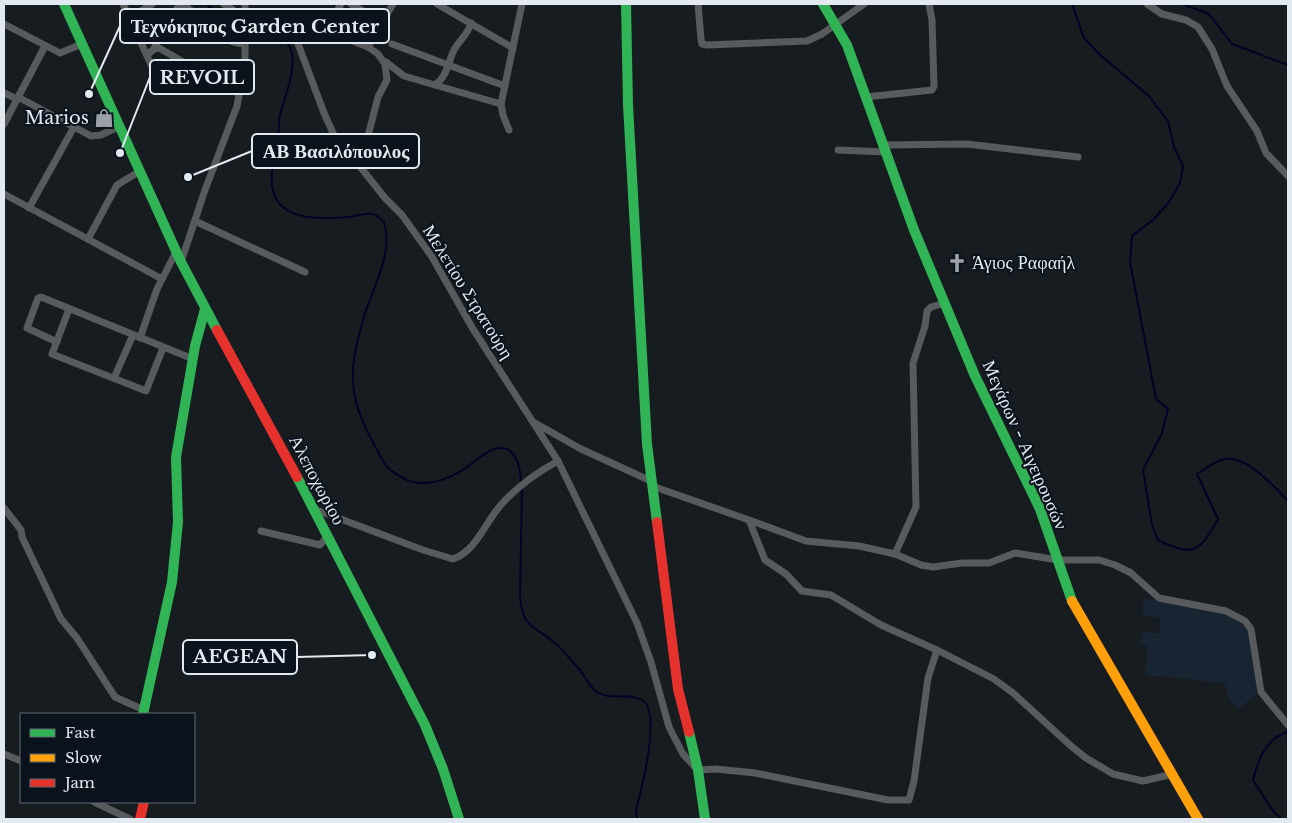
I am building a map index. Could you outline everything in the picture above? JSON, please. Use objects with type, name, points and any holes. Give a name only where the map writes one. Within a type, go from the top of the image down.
[{"type":"main road","points":[[64,4],[120,126]]},
{"type":"main road","points":[[626,4],[628,105],[652,484],[670,606],[678,688],[698,770],[705,819]]},
{"type":"main road","name":"Μεγάρων - Αιγειρουσών","points":[[824,4],[847,46],[883,148],[945,303],[979,384],[1032,492],[1074,606],[1112,667],[1198,819]]},
{"type":"main road","name":"Αλεποχωρίου","points":[[120,126],[181,262],[314,509],[425,725],[443,769],[459,819]]},
{"type":"main road","points":[[143,712],[172,582],[178,522],[176,457],[193,359],[205,309]]},
{"type":"main road","points":[[140,819],[144,803]]},
{"type":"street","points":[[123,4],[161,86]]},
{"type":"street","points":[[130,18],[152,4]]},
{"type":"street","points":[[147,55],[154,49],[164,23],[181,4],[217,35],[229,42],[245,44]]},
{"type":"street","points":[[224,4],[245,18]]},
{"type":"street","points":[[181,262],[205,190],[232,122],[239,94],[246,29],[245,4]]},
{"type":"street","points":[[326,30],[341,4]]},
{"type":"street","points":[[351,4],[382,22]]},
{"type":"street","points":[[368,47],[393,4]]},
{"type":"street","points":[[437,4],[513,48]]},
{"type":"street","points":[[509,130],[502,116],[501,104],[522,4]]},
{"type":"street","points":[[698,4],[701,39],[704,45],[807,41],[864,4]]},
{"type":"street","points":[[866,97],[932,90],[934,86],[930,4]]},
{"type":"street","points":[[1147,4],[1162,14],[1186,20],[1198,27],[1212,49],[1227,86],[1256,130],[1266,153],[1288,176]]},
{"type":"street","points":[[4,24],[60,53],[82,44]]},
{"type":"street","points":[[435,85],[444,75],[454,51],[467,35],[471,24]]},
{"type":"street","name":"Μελετίου Στρατούρη","points":[[291,25],[335,139],[358,164],[384,198],[402,215],[432,257],[473,329],[558,461],[637,623],[651,662],[670,727],[683,754],[698,770]]},
{"type":"street","points":[[246,29],[305,25],[326,30],[368,47],[404,76],[501,104]]},
{"type":"street","points":[[392,44],[505,86]]},
{"type":"street","points":[[4,124],[45,46]]},
{"type":"street","points":[[154,49],[165,51],[239,94]]},
{"type":"street","points":[[358,164],[366,144],[378,97],[387,80],[387,68],[382,58]]},
{"type":"street","points":[[4,93],[96,136],[120,126]]},
{"type":"street","points":[[29,208],[74,127]]},
{"type":"street","points":[[838,150],[967,144],[1078,156]]},
{"type":"street","points":[[88,239],[117,184],[140,171]]},
{"type":"street","points":[[4,194],[162,278]]},
{"type":"street","points":[[195,221],[306,272]]},
{"type":"street","points":[[114,378],[136,337],[162,278],[176,252]]},
{"type":"street","points":[[57,342],[28,330],[27,325],[38,298],[41,297],[193,359]]},
{"type":"street","points":[[895,554],[916,507],[914,476],[916,444],[913,396],[914,357],[925,326],[927,310],[945,303]]},
{"type":"street","points":[[69,309],[52,354],[146,391],[163,348]]},
{"type":"street","points":[[533,422],[581,449],[652,484],[806,541],[859,546],[895,554],[921,565],[933,567],[990,563],[1015,553],[1058,560],[1106,562],[1131,573],[1159,598],[1226,611],[1245,621],[1252,633],[1261,692],[1288,725]]},
{"type":"street","points":[[314,509],[423,550],[453,559],[469,550],[494,514],[516,489],[558,461]]},
{"type":"street","points":[[4,508],[21,530],[22,537],[61,619],[77,638],[115,697],[143,712]]},
{"type":"street","points":[[749,520],[765,560],[786,574],[798,588],[807,592],[831,595],[881,625],[937,650],[1004,686],[1070,746],[1102,768],[1136,781],[1173,774]]},
{"type":"street","points":[[261,531],[320,545],[328,536]]},
{"type":"street","points":[[698,770],[748,772],[888,800],[909,800],[914,781],[928,678],[937,650]]},
{"type":"street","points":[[4,754],[20,761]]},
{"type":"street","points":[[96,803],[130,819]]},
{"type":"shaded area","points":[[1143,598],[1218,612],[1235,618],[1249,631],[1254,643],[1257,694],[1238,709],[1230,700],[1224,683],[1145,675],[1147,645],[1140,644],[1143,632],[1160,633],[1160,618],[1143,615]]},
{"type":"waterway","points":[[206,4],[237,27]]},
{"type":"waterway","points":[[1072,4],[1084,38],[1100,55],[1149,96],[1168,121],[1174,147],[1183,166],[1180,183],[1169,202],[1153,220],[1132,236],[1130,262],[1156,399],[1168,409],[1162,433],[1143,470],[1152,525],[1158,540],[1170,546],[1188,550],[1195,548],[1206,538],[1218,519],[1197,474],[1221,460],[1230,459],[1249,466],[1267,479],[1288,501]]},
{"type":"waterway","points":[[1182,4],[1209,14],[1232,44],[1288,65]]},
{"type":"waterway","points":[[266,31],[280,36],[288,44],[292,54],[291,78],[280,115],[278,141],[272,174],[272,188],[279,203],[287,210],[306,217],[329,218],[372,214],[384,222],[386,235],[384,261],[362,324],[353,366],[354,391],[359,412],[383,461],[392,471],[403,478],[419,483],[427,483],[452,476],[485,454],[500,448],[511,451],[517,461],[521,481]]},
{"type":"waterway","points":[[522,488],[520,598],[526,620],[561,649],[597,692],[608,696],[637,698],[642,700],[648,707],[650,735],[645,770],[636,810],[637,819]]},
{"type":"waterway","points":[[1281,819],[1273,811],[1253,780],[1257,765],[1264,751],[1274,739],[1288,732]]},
{"type":"traffic: fast","points":[[64,4],[181,262],[217,330]]},
{"type":"traffic: fast","points":[[626,4],[628,105],[647,444],[657,522]]},
{"type":"traffic: fast","points":[[823,4],[847,45],[914,230],[975,376],[1040,509],[1072,601]]},
{"type":"traffic: fast","points":[[143,713],[172,582],[178,522],[176,457],[195,346],[205,309]]},
{"type":"traffic: fast","points":[[297,477],[425,725],[443,769],[459,819]]},
{"type":"traffic: fast","points":[[689,732],[698,770],[705,819]]},
{"type":"traffic: slow","points":[[1072,601],[1198,819]]},
{"type":"traffic: jam","points":[[217,330],[297,477]]},
{"type":"traffic: jam","points":[[657,522],[678,689],[689,732]]},
{"type":"traffic: jam","points":[[140,819],[144,803]]},
{"type":"place","name":"Τεχνόκηπος Garden Center","points":[[89,94]]},
{"type":"place","name":"Marios","points":[[104,118]]},
{"type":"place","name":"REVOIL","points":[[120,153]]},
{"type":"place","name":"ΑΒ Βασιλόπουλος","points":[[188,177]]},
{"type":"place","name":"Άγιος Ραφαήλ","points":[[957,263]]},
{"type":"place","name":"AEGEAN","points":[[372,655]]}]
